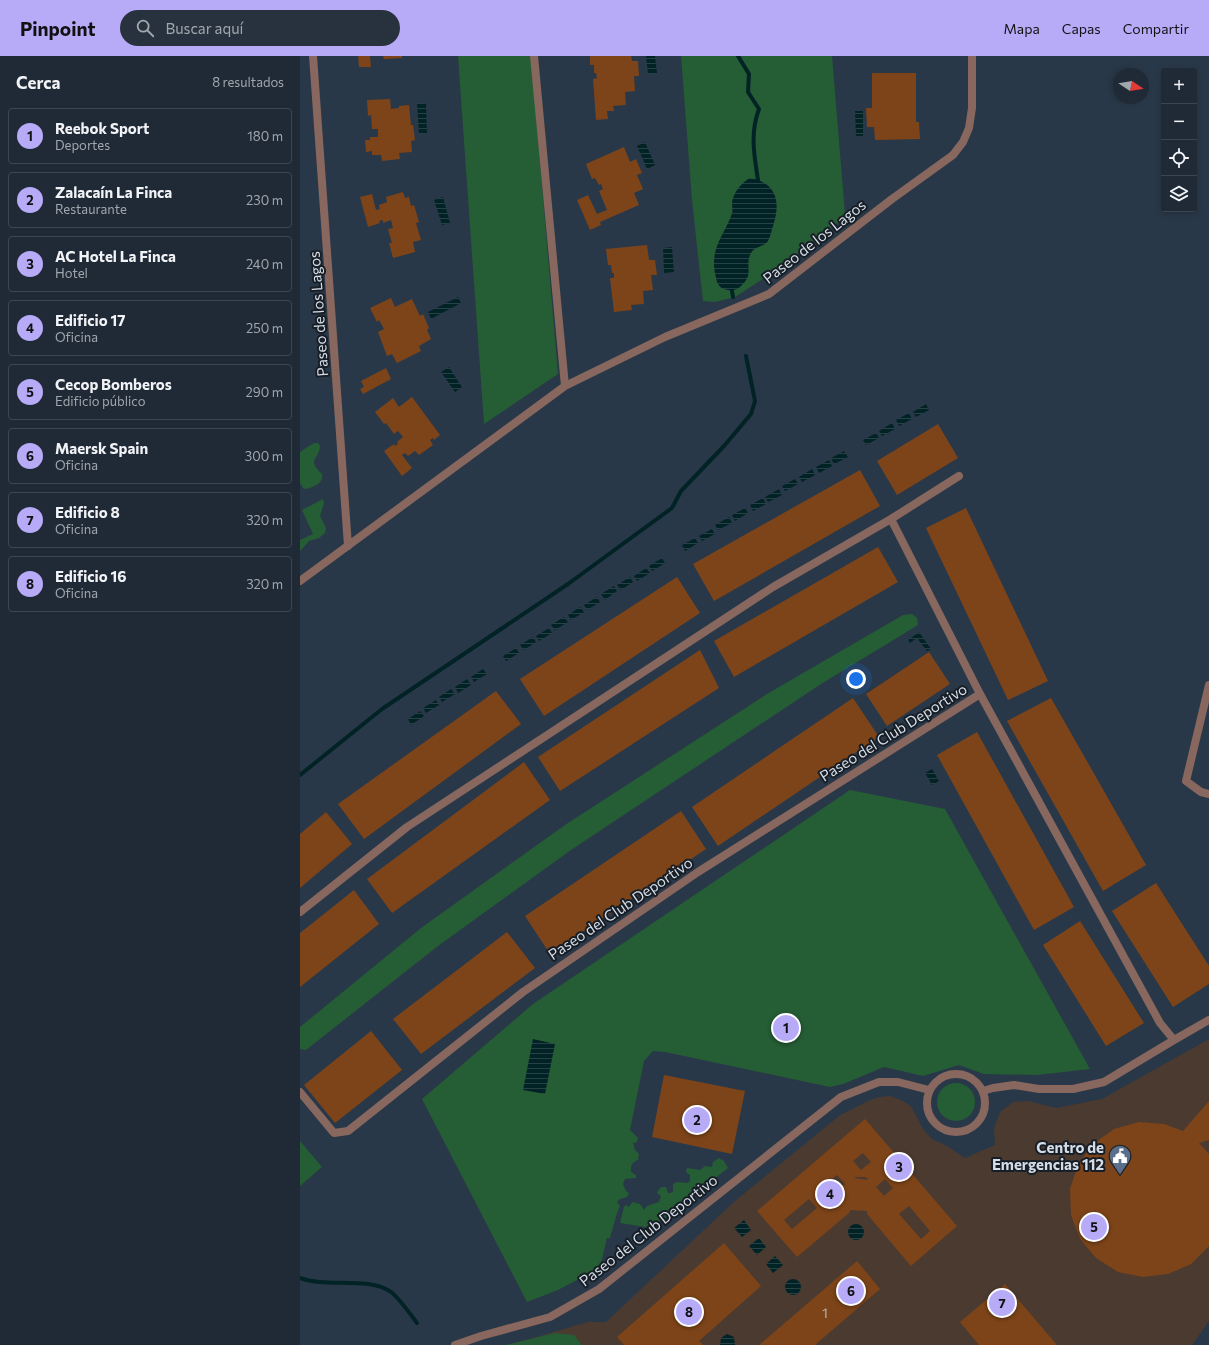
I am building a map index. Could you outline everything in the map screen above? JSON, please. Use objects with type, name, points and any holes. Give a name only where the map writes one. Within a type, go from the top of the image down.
[{"type":"street","name":"Paseo de los Lagos","points":[[313,56],[348,546]]},
{"type":"street","points":[[534,56],[565,386]]},
{"type":"street","name":"Paseo de los Lagos","points":[[300,581],[565,386],[665,337],[769,294],[892,198],[953,155],[963,142],[970,128],[972,108],[972,56]]},
{"type":"street","points":[[300,912],[407,827],[773,587],[891,519],[959,476]]},
{"type":"street","name":"Paseo del Club Deportivo","points":[[891,519],[980,694],[1163,1027],[1174,1040]]},
{"type":"street","points":[[1209,685],[1186,781],[1201,792],[1209,794]]},
{"type":"street","name":"Paseo del Club Deportivo","points":[[300,1092],[334,1133],[348,1131],[529,988],[698,872],[980,694]]},
{"type":"street","points":[[983,1092],[993,1088],[1014,1085],[1039,1089],[1073,1089],[1104,1082],[1209,1020]]},
{"type":"street","points":[[961,1074],[970,1077],[978,1083],[983,1092],[985,1100],[984,1109],[975,1124],[969,1128],[955,1132],[946,1130],[937,1125],[931,1118],[927,1109],[929,1090],[942,1076],[961,1074]]},
{"type":"street","name":"Paseo del Club Deportivo","points":[[455,1345],[481,1336],[550,1317],[599,1289],[841,1096],[879,1082],[898,1082],[929,1090]]},
{"type":"shaded area","points":[[646,56],[655,56],[657,73],[648,74]]},
{"type":"shaded area","points":[[417,103],[426,103],[427,133],[419,134]]},
{"type":"shaded area","points":[[855,111],[863,111],[863,136],[856,136]]},
{"type":"shaded area","points":[[645,142],[655,165],[647,169],[637,146]]},
{"type":"shaded area","points":[[750,178],[766,184],[771,189],[775,195],[777,209],[768,241],[751,253],[748,262],[748,273],[745,281],[737,289],[727,290],[722,288],[716,280],[714,268],[715,252],[732,214],[732,202],[734,195],[741,185]]},
{"type":"shaded area","points":[[443,197],[450,223],[442,225],[434,200]]},
{"type":"shaded area","points":[[672,247],[674,272],[664,273],[663,248]]},
{"type":"shaded area","points":[[458,297],[461,303],[431,319],[428,312]]},
{"type":"shaded area","points":[[449,367],[462,387],[455,392],[441,372]]},
{"type":"shaded area","points":[[926,404],[929,410],[916,417],[913,412]]},
{"type":"shaded area","points":[[909,413],[912,419],[899,426],[896,420]]},
{"type":"shaded area","points":[[892,423],[895,429],[882,436],[879,431]]},
{"type":"shaded area","points":[[876,433],[879,438],[866,445],[863,440]]},
{"type":"shaded area","points":[[844,451],[848,457],[834,464],[831,458]]},
{"type":"shaded area","points":[[829,460],[832,466],[819,473],[816,467]]},
{"type":"shaded area","points":[[812,469],[815,475],[802,482],[799,477]]},
{"type":"shaded area","points":[[795,479],[798,484],[785,491],[782,486]]},
{"type":"shaded area","points":[[779,489],[782,495],[768,502],[765,497]]},
{"type":"shaded area","points":[[763,498],[766,504],[753,511],[750,505]]},
{"type":"shaded area","points":[[745,508],[748,513],[735,521],[732,515]]},
{"type":"shaded area","points":[[729,517],[732,523],[718,530],[715,525]]},
{"type":"shaded area","points":[[712,529],[715,534],[702,541],[699,536]]},
{"type":"shaded area","points":[[695,538],[698,543],[685,551],[682,545]]},
{"type":"shaded area","points":[[662,558],[665,563],[652,571],[649,566]]},
{"type":"shaded area","points":[[646,568],[650,573],[637,581],[634,576]]},
{"type":"shaded area","points":[[630,577],[633,582],[621,590],[617,585]]},
{"type":"shaded area","points":[[614,586],[617,591],[605,600],[601,594]]},
{"type":"shaded area","points":[[597,597],[600,602],[587,610],[584,605]]},
{"type":"shaded area","points":[[580,607],[584,612],[571,620],[568,615]]},
{"type":"shaded area","points":[[564,617],[568,622],[555,630],[551,625]]},
{"type":"shaded area","points":[[549,628],[552,633],[539,641],[536,636]]},
{"type":"shaded area","points":[[919,632],[931,649],[927,651],[917,638],[910,643],[908,640]]},
{"type":"shaded area","points":[[533,637],[536,642],[524,650],[520,645]]},
{"type":"shaded area","points":[[516,648],[519,653],[506,661],[503,656]]},
{"type":"shaded area","points":[[483,669],[487,674],[474,682],[471,677]]},
{"type":"shaded area","points":[[467,679],[471,685],[458,693],[455,687]]},
{"type":"shaded area","points":[[451,689],[455,694],[442,702],[439,697]]},
{"type":"shaded area","points":[[436,700],[439,705],[426,713],[423,708]]},
{"type":"shaded area","points":[[420,711],[424,716],[411,725],[408,719]]},
{"type":"shaded area","points":[[932,769],[939,781],[932,785],[925,773]]},
{"type":"shaded area","points":[[533,1039],[555,1044],[545,1094],[523,1090]]},
{"type":"shaded area","points":[[1209,1039],[1209,1321],[1192,1345],[509,1345],[588,1322],[606,1322],[735,1201],[839,1116],[870,1100],[890,1096],[911,1106],[923,1129],[932,1139],[947,1146],[965,1158],[995,1145],[994,1128],[1000,1112],[1013,1102],[1028,1101],[1056,1108],[1102,1099]]},
{"type":"shaded area","points":[[744,1220],[751,1230],[742,1237],[734,1228]]},
{"type":"shaded area","points":[[853,1224],[859,1224],[864,1229],[862,1238],[859,1240],[853,1240],[848,1235],[848,1229]]},
{"type":"shaded area","points":[[759,1238],[766,1247],[757,1255],[749,1246]]},
{"type":"shaded area","points":[[775,1256],[783,1265],[773,1273],[766,1264]]},
{"type":"shaded area","points":[[790,1279],[796,1279],[801,1284],[799,1293],[796,1295],[790,1295],[785,1290],[785,1284]]},
{"type":"shaded area","points":[[727,1334],[734,1337],[735,1345],[720,1345],[721,1338]]},
{"type":"green space","points":[[458,56],[531,56],[558,374],[484,424]]},
{"type":"green space","points":[[681,56],[832,56],[845,214],[839,222],[807,245],[792,260],[735,297],[715,302],[703,301],[692,200]]},
{"type":"green space","points":[[314,443],[318,443],[320,446],[314,462],[317,469],[322,474],[322,477],[318,484],[306,489],[303,488],[300,483],[300,452]]},
{"type":"green space","points":[[323,499],[324,503],[320,516],[326,528],[325,533],[319,538],[309,541],[300,551],[300,540],[313,534],[302,510]]},
{"type":"green space","points":[[912,614],[917,618],[918,625],[821,684],[571,850],[438,946],[306,1050],[300,1049],[300,1027],[421,928],[565,825],[767,694],[903,615]]},
{"type":"green space","points":[[850,790],[945,809],[1090,1069],[1037,1075],[984,1074],[959,1065],[923,1076],[884,1067],[843,1084],[830,1087],[665,1052],[653,1051],[644,1061],[630,1130],[638,1138],[637,1142],[633,1143],[635,1150],[639,1154],[638,1160],[632,1164],[631,1168],[631,1172],[636,1175],[636,1178],[625,1179],[623,1184],[626,1191],[629,1193],[627,1197],[620,1199],[617,1202],[620,1206],[610,1238],[607,1238],[600,1268],[558,1290],[527,1302],[422,1099],[533,1004]]},
{"type":"green space","points":[[952,1083],[960,1083],[970,1088],[974,1095],[974,1109],[970,1116],[960,1121],[952,1121],[942,1116],[940,1113],[937,1106],[937,1098],[942,1088],[945,1086]]},
{"type":"green space","points":[[300,1141],[322,1167],[300,1186]]},
{"type":"green space","points":[[719,1158],[724,1161],[728,1168],[651,1228],[620,1223],[624,1207],[626,1205],[629,1207],[632,1202],[640,1204],[644,1210],[647,1206],[659,1202],[661,1196],[657,1193],[662,1187],[666,1187],[668,1193],[671,1193],[673,1191],[673,1184],[677,1182],[688,1183],[690,1181],[690,1175],[686,1172],[687,1168],[700,1170],[705,1166],[712,1167],[713,1162]]},
{"type":"green space","points":[[555,1333],[574,1335],[582,1345],[506,1345]]},
{"type":"building","points":[[358,56],[370,56],[371,67],[359,67]]},
{"type":"building","points":[[383,56],[402,56],[402,58],[384,59]]},
{"type":"building","points":[[590,56],[631,56],[632,61],[638,61],[639,76],[634,76],[635,91],[625,92],[626,105],[613,106],[614,111],[607,111],[608,119],[596,120],[593,79],[597,78],[596,73],[594,73],[594,65],[590,65]]},
{"type":"building","points":[[872,73],[916,73],[916,122],[919,122],[920,139],[875,140],[874,127],[867,127],[866,108],[872,108]]},
{"type":"building","points":[[390,99],[391,109],[409,105],[411,125],[413,125],[415,140],[411,141],[412,152],[399,153],[400,159],[382,161],[381,155],[372,155],[372,151],[366,152],[365,140],[370,140],[370,137],[378,137],[378,129],[372,129],[371,115],[368,116],[367,100]]},
{"type":"building","points":[[624,147],[630,162],[636,159],[642,173],[637,175],[643,189],[634,193],[639,205],[600,222],[601,225],[590,230],[577,200],[588,195],[597,214],[607,210],[599,191],[603,189],[601,184],[599,185],[595,178],[592,179],[586,164]]},
{"type":"building","points":[[403,192],[405,198],[409,197],[411,206],[414,205],[419,222],[416,223],[421,240],[413,242],[415,252],[393,258],[389,243],[392,243],[388,229],[393,228],[391,220],[383,223],[383,220],[379,221],[380,223],[368,227],[360,197],[372,194],[376,210],[380,209],[379,205],[387,202],[386,197]]},
{"type":"building","points":[[647,245],[649,260],[655,260],[657,275],[651,275],[653,290],[643,291],[644,304],[631,305],[632,310],[614,312],[610,278],[614,278],[614,273],[612,273],[611,265],[608,265],[606,249]]},
{"type":"building","points":[[391,298],[395,307],[412,299],[420,316],[423,314],[429,328],[427,330],[431,339],[419,346],[421,351],[397,363],[392,354],[387,356],[378,332],[384,329],[379,320],[377,322],[370,308]]},
{"type":"building","points":[[386,368],[391,379],[363,394],[360,389],[364,387],[361,381]]},
{"type":"building","points":[[412,397],[440,435],[434,440],[433,438],[430,440],[433,445],[419,455],[415,451],[408,456],[405,453],[402,455],[412,468],[402,476],[384,451],[394,444],[395,446],[398,444],[397,442],[403,437],[398,431],[394,434],[375,412],[393,398],[399,407]]},
{"type":"building","points":[[938,424],[958,458],[897,495],[877,461]]},
{"type":"building","points":[[860,470],[880,506],[714,601],[693,564]]},
{"type":"building","points":[[966,508],[1048,681],[1008,700],[926,528]]},
{"type":"building","points":[[878,547],[898,582],[734,677],[714,641]]},
{"type":"building","points":[[677,577],[700,613],[544,716],[520,679]]},
{"type":"building","points":[[700,650],[719,688],[560,791],[538,757]]},
{"type":"building","points":[[929,652],[950,684],[887,726],[866,694]]},
{"type":"building","points":[[496,691],[521,724],[364,839],[338,804]]},
{"type":"building","points":[[853,698],[879,737],[718,846],[692,807]]},
{"type":"building","points":[[1051,698],[1146,865],[1103,891],[1007,721]]},
{"type":"building","points":[[977,732],[1074,907],[1034,930],[937,755]]},
{"type":"building","points":[[524,762],[550,800],[392,913],[367,879]]},
{"type":"building","points":[[681,811],[706,849],[550,954],[525,916]]},
{"type":"building","points":[[326,812],[352,844],[300,888],[300,834]]},
{"type":"building","points":[[1156,883],[1209,966],[1209,984],[1173,1007],[1112,911]]},
{"type":"building","points":[[354,890],[379,924],[300,987],[300,933]]},
{"type":"building","points":[[1080,921],[1144,1023],[1106,1046],[1043,945]]},
{"type":"building","points":[[507,932],[535,968],[421,1054],[393,1019]]},
{"type":"building","points":[[371,1031],[402,1070],[335,1123],[304,1085]]},
{"type":"building","points":[[664,1075],[745,1091],[732,1154],[652,1137]]},
{"type":"building","name":"Centro de Emergencias 112","points":[[1209,1101],[1209,1140],[1199,1143],[1209,1154],[1209,1246],[1191,1264],[1168,1274],[1143,1277],[1118,1272],[1096,1258],[1080,1239],[1071,1215],[1070,1189],[1078,1165],[1093,1144],[1114,1129],[1139,1122],[1164,1124],[1183,1131]]},
{"type":"building","points":[[865,1119],[957,1226],[911,1266],[867,1214],[867,1211],[850,1210],[849,1213],[797,1257],[757,1211]],"holes":[[[863,1153],[871,1162],[861,1170],[853,1161]],[[837,1175],[845,1184],[835,1192],[827,1183]],[[866,1177],[868,1180],[854,1178]],[[885,1179],[893,1188],[884,1196],[876,1187]],[[809,1199],[817,1208],[792,1229],[784,1220]],[[909,1206],[930,1231],[921,1239],[899,1214]]]},
{"type":"building","points":[[724,1243],[761,1286],[699,1341],[703,1345],[624,1345],[617,1337]]},
{"type":"building","points":[[857,1261],[880,1289],[815,1345],[759,1345]]},
{"type":"building","points":[[1005,1284],[1057,1345],[979,1345],[960,1322]]},
{"type":"waterway","points":[[738,56],[749,74],[748,92],[759,109],[754,127],[754,153],[758,180]]},
{"type":"waterway","points":[[732,291],[733,297]]},
{"type":"waterway","points":[[300,775],[382,709],[568,584],[672,508],[681,491],[724,446],[751,414],[755,401],[746,356]]},
{"type":"waterway","points":[[300,1278],[311,1281],[371,1284],[382,1287],[394,1295],[417,1323]]},
{"type":"place","name":"Reebok Sport","points":[[786,1028]]},
{"type":"place","name":"Zalacaín La Finca","points":[[697,1120]]},
{"type":"place","name":"AC Hotel La Finca","points":[[899,1167]]},
{"type":"place","name":"Centro de Emergencias 112","points":[[1120,1176]]},
{"type":"place","name":"Edificio 17","points":[[830,1194]]},
{"type":"place","name":"Cecop Bomberos","points":[[1094,1227]]},
{"type":"place","name":"Maersk Spain","points":[[851,1291]]},
{"type":"place","name":"Edificio 8","points":[[1002,1303]]},
{"type":"place","name":"Edificio 16","points":[[689,1312]]}]
